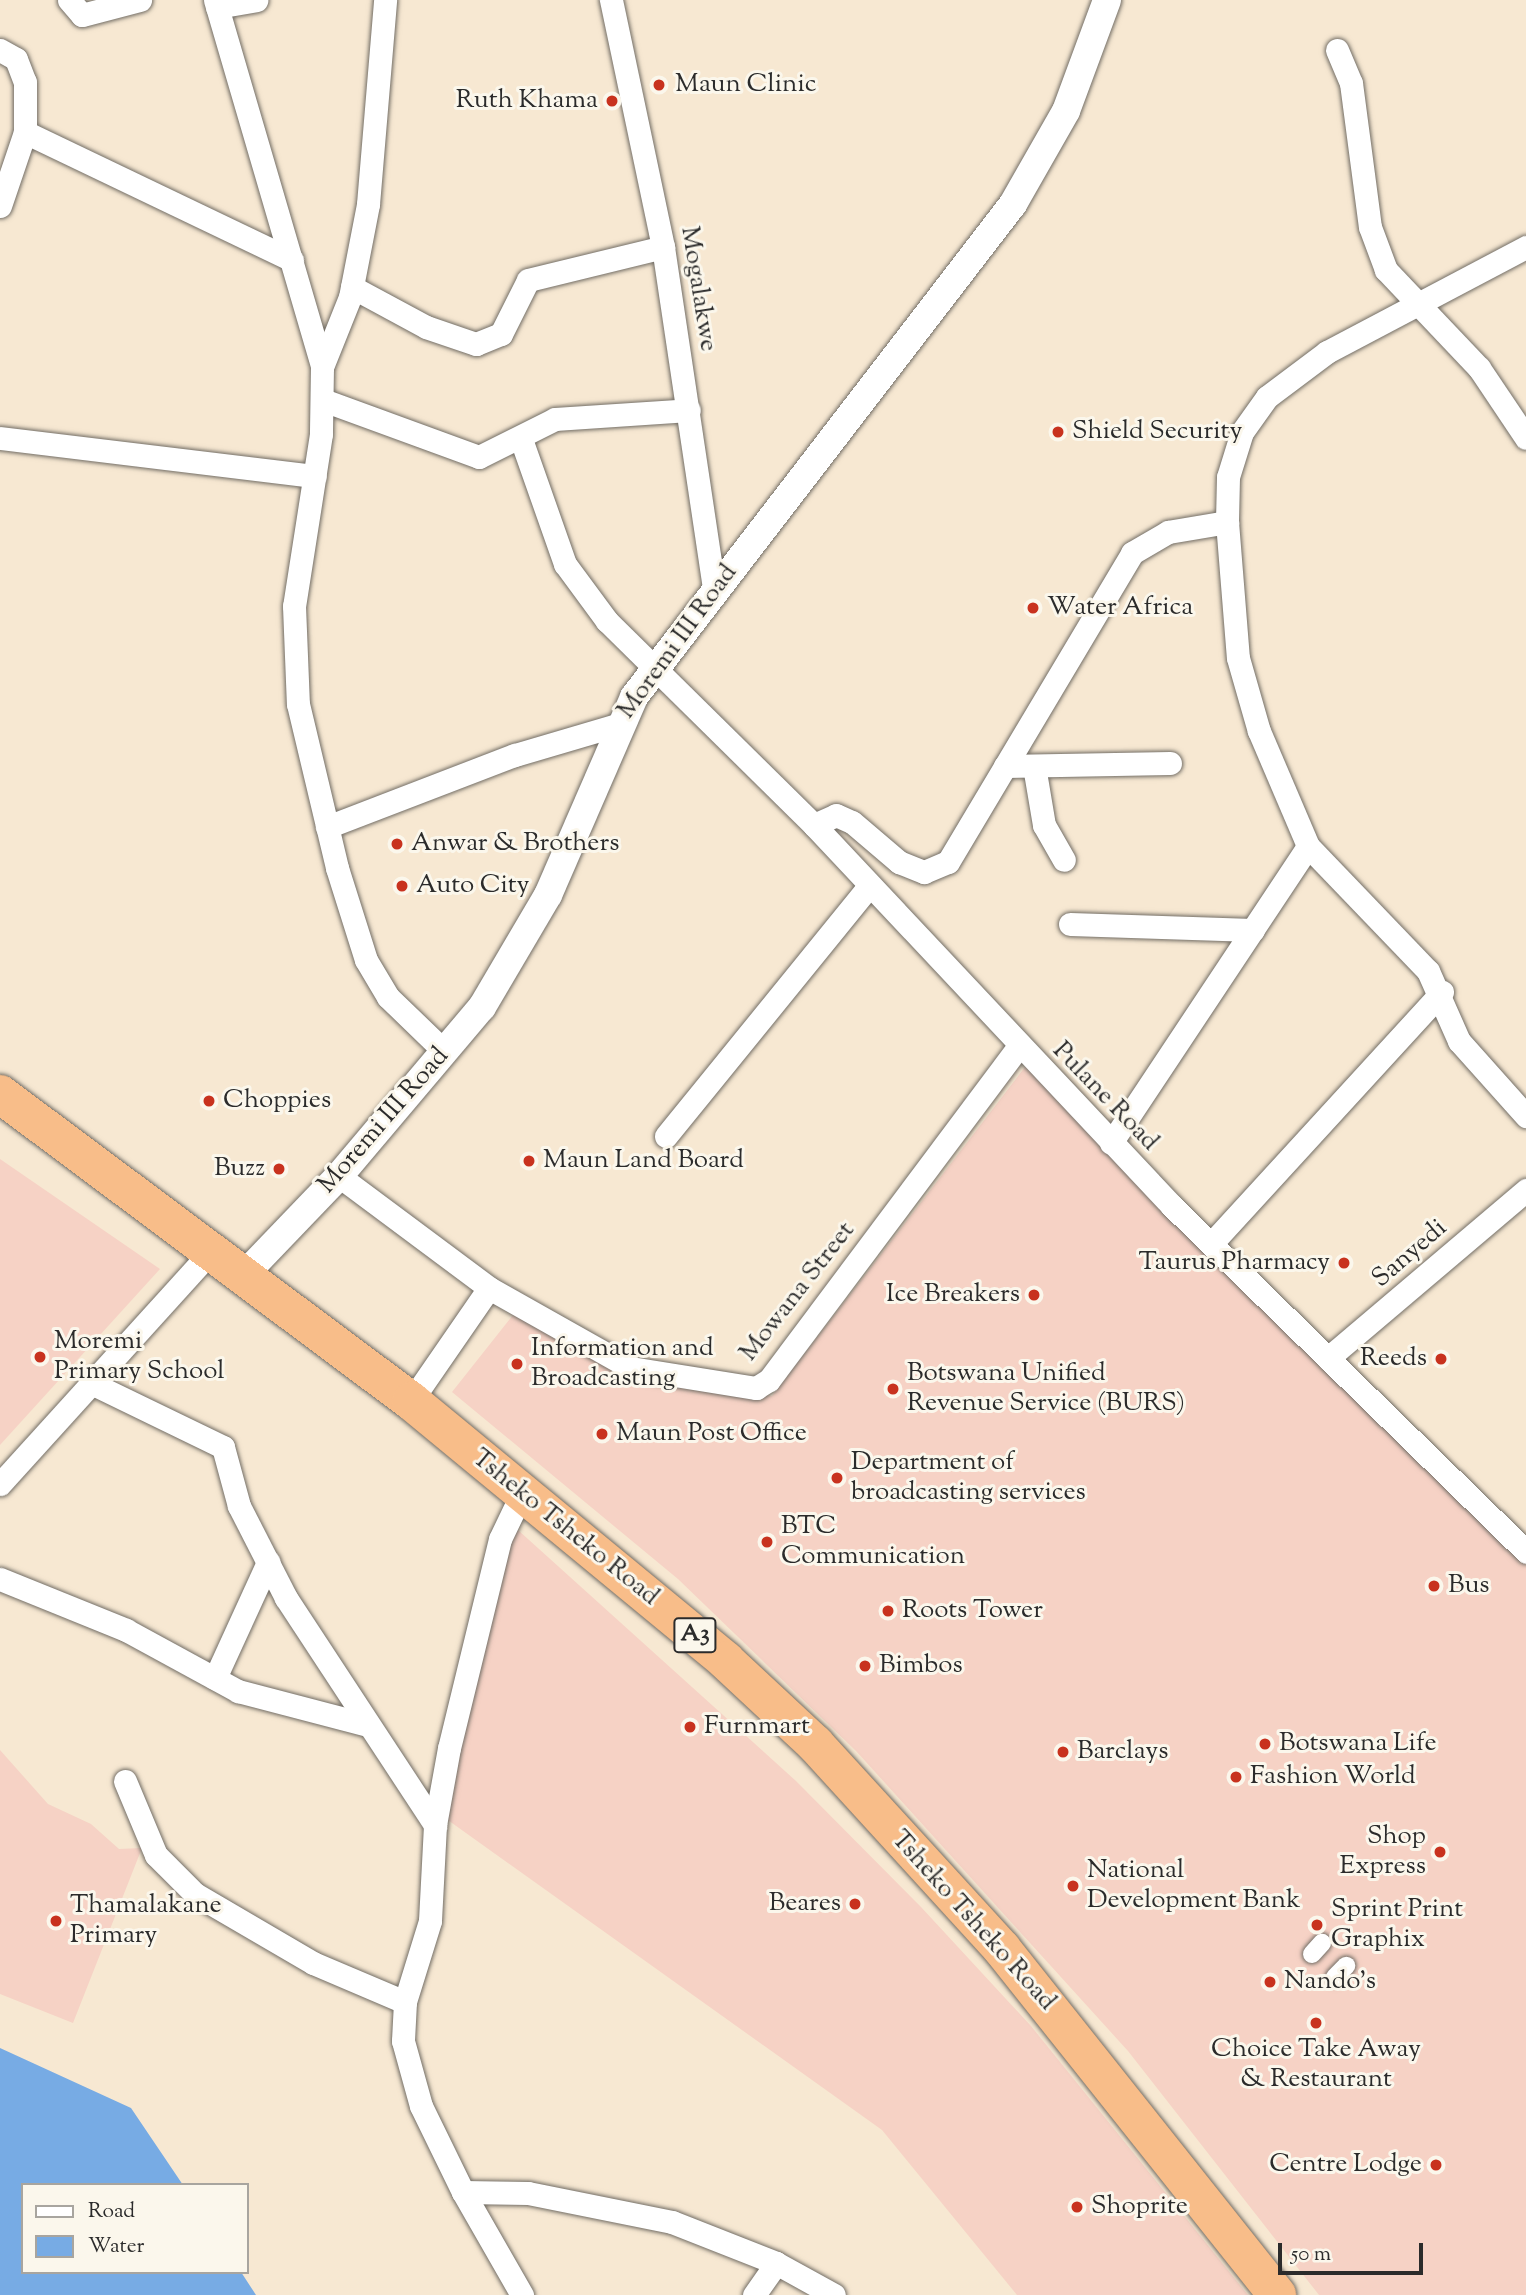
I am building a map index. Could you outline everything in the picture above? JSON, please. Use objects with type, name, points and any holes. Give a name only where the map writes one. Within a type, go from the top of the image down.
[{"type":"highway","name":"Tsheko Tsheko Road","points":[[0,1094],[213,1248],[243,1276],[411,1401],[726,1661],[815,1744],[1002,1949],[1277,2295]]},
{"type":"street","points":[[69,0],[82,15],[140,0]]},
{"type":"street","points":[[256,0],[216,4],[322,367],[323,400],[293,652],[327,827],[366,960],[388,997],[445,1052]]},
{"type":"street","points":[[322,367],[352,286],[368,204],[385,0]]},
{"type":"street","name":"Mogalakwe","points":[[611,0],[663,247],[715,589]]},
{"type":"street","name":"Moremi III Road","points":[[243,1276],[339,1176],[482,1007],[542,907],[617,725],[715,589],[1013,204],[1066,111],[1107,0]]},
{"type":"street","points":[[0,50],[16,59],[25,82],[24,132],[0,206]]},
{"type":"street","points":[[1337,50],[1351,83],[1370,227],[1386,270],[1415,306],[1479,368],[1526,438]]},
{"type":"street","points":[[24,132],[292,260]]},
{"type":"street","points":[[352,286],[426,327],[476,344],[501,334],[528,280],[663,247]]},
{"type":"street","points":[[1526,247],[1326,352],[1267,397],[1242,432],[1228,477],[1227,523],[1238,657],[1259,731],[1308,846],[1441,992],[1459,1041],[1526,1116]]},
{"type":"street","points":[[323,400],[479,457],[575,415],[689,410]]},
{"type":"street","points":[[0,438],[315,476]]},
{"type":"street","name":"Pulane Road","points":[[522,439],[565,564],[607,621],[814,825],[1017,1048],[1211,1244],[1526,1552]]},
{"type":"street","points":[[814,825],[836,815],[852,822],[899,862],[924,872],[948,862],[1132,553],[1168,532],[1227,523]]},
{"type":"street","points":[[327,827],[515,755],[617,725]]},
{"type":"street","points":[[1005,766],[1170,762]]},
{"type":"street","points":[[1034,765],[1044,825],[1064,860]]},
{"type":"street","points":[[1111,1143],[1308,846]]},
{"type":"street","points":[[666,1136],[869,887]]},
{"type":"street","points":[[1070,924],[1253,930]]},
{"type":"street","points":[[1211,1244],[1441,992]]},
{"type":"street","name":"Mowana Street","points":[[339,1176],[489,1288],[631,1368],[756,1388],[769,1380],[1017,1048]]},
{"type":"street","name":"Sanyedi","points":[[1328,1357],[1526,1190]]},
{"type":"street","points":[[0,1484],[213,1248]]},
{"type":"street","points":[[411,1401],[489,1288]]},
{"type":"street","points":[[91,1383],[223,1447],[239,1506],[268,1562],[368,1725],[435,1825]]},
{"type":"street","points":[[522,1493],[500,1539],[435,1825],[430,1922],[405,2002],[408,2068],[463,2192],[522,2295]]},
{"type":"street","points":[[215,1678],[268,1562]]},
{"type":"street","points":[[0,1579],[126,1630],[238,1691],[368,1725]]},
{"type":"street","points":[[125,1781],[156,1855],[195,1894],[313,1963],[405,2002]]},
{"type":"street","points":[[463,2192],[528,2193],[624,2210],[776,2263],[834,2295]]},
{"type":"street","points":[[754,2295],[776,2263]]},
{"type":"shaded area","points":[[1032,1058],[1526,1538],[1526,2295],[1319,2295],[1128,2051],[856,1751],[678,1579],[452,1392],[517,1310],[642,1381],[772,1396]]},
{"type":"shaded area","name":"Moremi Primary School","points":[[0,1159],[160,1269],[0,1445]]},
{"type":"shaded area","points":[[508,1521],[796,1781],[921,1907],[1031,2026],[1248,2295],[1017,2295],[882,2130],[438,1813]]},
{"type":"shaded area","name":"Thamalakane Primary","points":[[0,1750],[48,1804],[91,1824],[119,1849],[142,1848],[73,2023],[0,1994]]},
{"type":"water","points":[[0,2048],[131,2108],[182,2183],[21,2183],[21,2274],[242,2274],[256,2295],[0,2295]]},
{"type":"place","name":"Maun Clinic","points":[[659,85]]},
{"type":"place","name":"Ruth Khama","points":[[612,101]]},
{"type":"place","name":"Shield Security","points":[[1058,432]]},
{"type":"place","name":"Water Africa","points":[[1033,608]]},
{"type":"place","name":"Anwar & Brothers","points":[[397,844]]},
{"type":"place","name":"Auto City","points":[[402,886]]},
{"type":"place","name":"Choppies","points":[[209,1101]]},
{"type":"place","name":"Maun Land Board","points":[[529,1161]]},
{"type":"place","name":"Buzz","points":[[279,1169]]},
{"type":"place","name":"Taurus Pharmacy","points":[[1344,1263]]},
{"type":"place","name":"Ice Breakers","points":[[1034,1295]]},
{"type":"place","name":"Moremi Primary School","points":[[40,1357]]},
{"type":"place","name":"Reeds","points":[[1441,1359]]},
{"type":"place","name":"Information and Broadcasting","points":[[517,1364]]},
{"type":"place","name":"Botswana Unified Revenue Service (BURS)","points":[[893,1389]]},
{"type":"place","name":"Maun Post Office","points":[[602,1434]]},
{"type":"place","name":"Department of broadcasting services","points":[[837,1478]]},
{"type":"place","name":"BTC Communication","points":[[767,1542]]},
{"type":"place","name":"Bus","points":[[1434,1586]]},
{"type":"place","name":"Roots Tower","points":[[888,1611]]},
{"type":"place","name":"Bimbos","points":[[865,1666]]},
{"type":"place","name":"Furnmart","points":[[690,1727]]},
{"type":"place","name":"Botswana Life","points":[[1265,1744]]},
{"type":"place","name":"Barclays","points":[[1063,1752]]},
{"type":"place","name":"Fashion World","points":[[1236,1777]]},
{"type":"place","name":"Shop Express","points":[[1440,1852]]},
{"type":"place","name":"National Development Bank","points":[[1073,1886]]},
{"type":"place","name":"Beares","points":[[855,1904]]},
{"type":"place","name":"Thamalakane Primary","points":[[56,1921]]},
{"type":"place","name":"Sprint Print Graphix","points":[[1317,1925]]},
{"type":"place","name":"Nando's","points":[[1270,1982]]},
{"type":"place","name":"Choice Take Away & Restaurant","points":[[1316,2023]]},
{"type":"place","name":"Centre Lodge","points":[[1436,2165]]},
{"type":"place","name":"Shoprite","points":[[1077,2207]]}]
